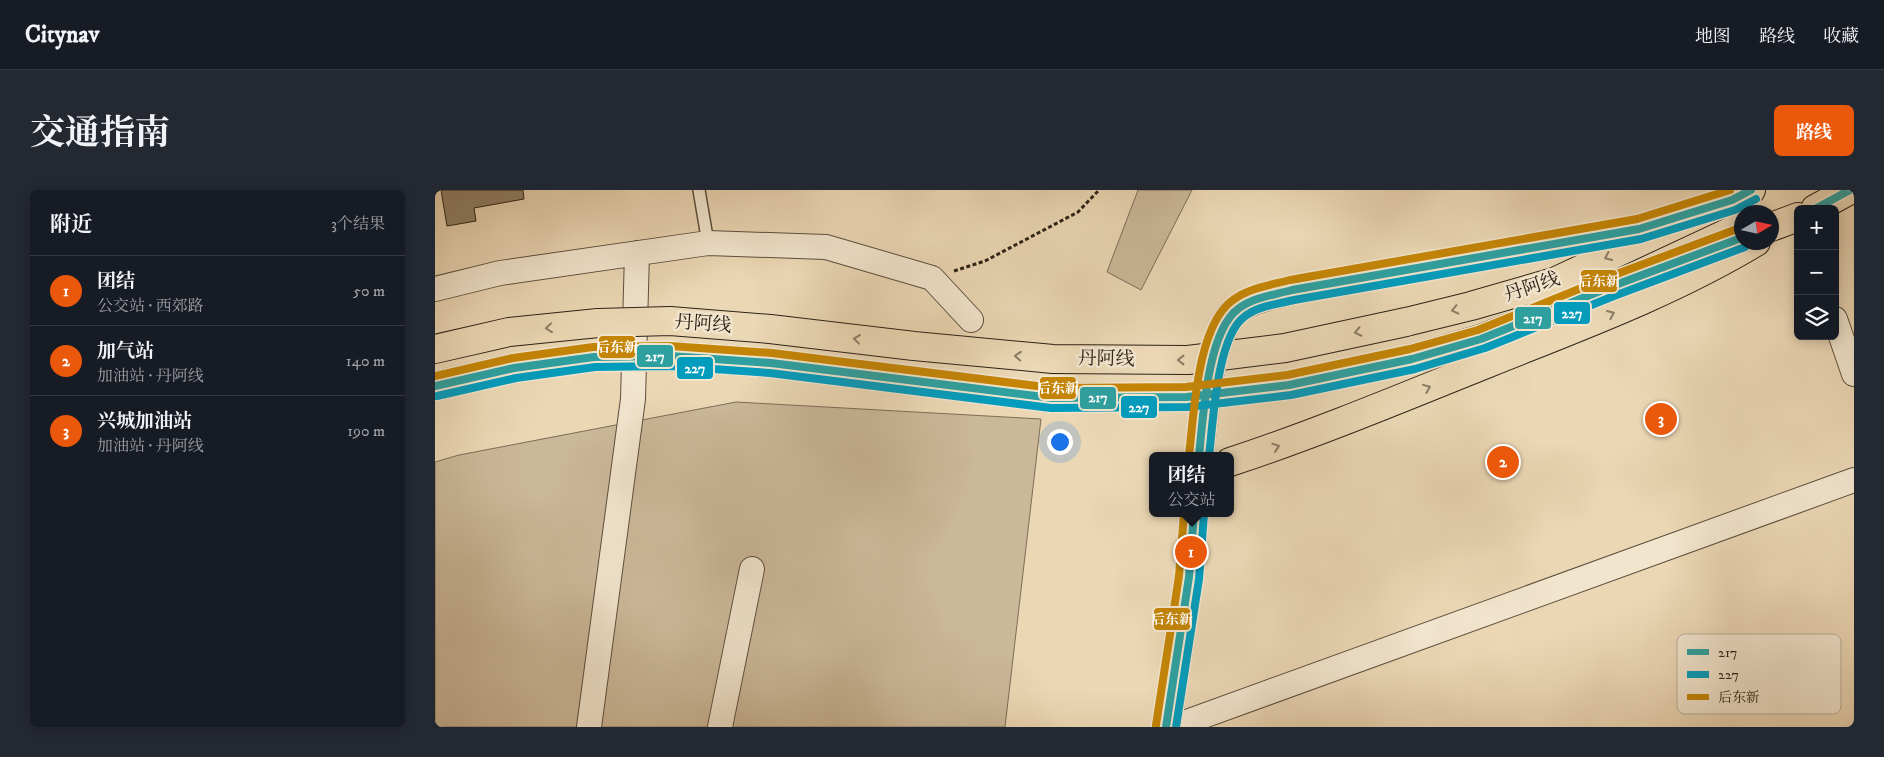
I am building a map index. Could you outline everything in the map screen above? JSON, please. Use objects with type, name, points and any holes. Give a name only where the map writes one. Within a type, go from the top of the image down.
[{"type":"main road","points":[[1822,205],[1850,190]]},
{"type":"main road","points":[[1199,452],[1208,380],[1219,339],[1233,313],[1253,300],[1292,290],[1639,229],[1742,195]]},
{"type":"main road","name":"丹阿线","points":[[435,349],[509,332],[597,323],[670,321],[770,329],[914,346],[1053,359],[1189,360],[1285,348],[1406,322],[1471,306],[1554,282],[1742,195]]},
{"type":"main road","points":[[1839,208],[1854,204]]},
{"type":"main road","points":[[1779,224],[1794,219]]},
{"type":"main road","points":[[1779,229],[1794,220]]},
{"type":"main road","name":"丹阿线","points":[[435,386],[515,368],[594,357],[670,356],[771,363],[1052,398],[1187,397],[1289,385],[1412,359],[1481,339],[1610,287],[1734,241]]},
{"type":"main road","points":[[1234,461],[1290,443],[1612,314],[1721,263],[1743,250]]},
{"type":"main road","points":[[1166,727],[1189,577],[1194,517]]},
{"type":"street","points":[[435,289],[500,273],[708,243],[826,247],[932,278],[971,320]]},
{"type":"street","points":[[589,727],[633,399],[637,252]]},
{"type":"street","points":[[1839,330],[1854,374]]},
{"type":"street","points":[[1173,727],[1854,480]]},
{"type":"street","points":[[720,727],[752,569]]},
{"type":"lane","points":[[699,190],[708,243]]},
{"type":"path","points":[[932,278],[994,257],[1078,212],[1099,190]]},
{"type":"shaded area","points":[[1138,190],[1192,190],[1141,290],[1107,272]]},
{"type":"shaded area","points":[[736,402],[1041,419],[1005,727],[435,727],[435,462],[459,455]]},
{"type":"building","points":[[441,190],[523,190],[524,199],[474,208],[476,221],[447,226]]},
{"type":"transit line","name":"后东新","points":[[1189,452],[1199,372],[1205,349],[1212,329],[1221,312],[1239,296],[1260,287],[1290,280],[1637,219],[1730,190]]},
{"type":"transit line","name":"217","points":[[1199,452],[1208,377],[1219,336],[1228,320],[1238,309],[1250,302],[1292,290],[1639,229],[1732,200],[1751,190]]},
{"type":"transit line","name":"217","points":[[1822,205],[1850,190]]},
{"type":"transit line","name":"227","points":[[1209,452],[1222,361],[1235,327],[1244,317],[1255,310],[1294,300],[1641,239],[1735,210],[1756,199]]},
{"type":"transit line","name":"后东新","points":[[435,376],[513,358],[593,347],[670,346],[772,353],[1053,388],[1186,387],[1287,375],[1410,349],[1478,330],[1606,278],[1734,230]]},
{"type":"transit line","name":"217","points":[[435,386],[514,368],[594,357],[670,356],[771,363],[1052,398],[1187,397],[1289,385],[1412,359],[1481,339],[1610,287],[1734,241]]},
{"type":"transit line","name":"227","points":[[437,396],[516,378],[595,367],[670,366],[770,373],[1051,408],[1188,407],[1291,395],[1415,369],[1485,348],[1614,296],[1737,250]]},
{"type":"transit line","name":"后东新","points":[[1156,725],[1179,576],[1184,517]]},
{"type":"transit line","name":"217","points":[[1166,727],[1189,577],[1194,517]]},
{"type":"transit line","name":"227","points":[[1176,727],[1199,579],[1204,517]]},
{"type":"place","name":"兴城加油站","points":[[1661,419]]},
{"type":"place","name":"加气站","points":[[1503,462]]},
{"type":"place","name":"团结","points":[[1191,552]]}]
